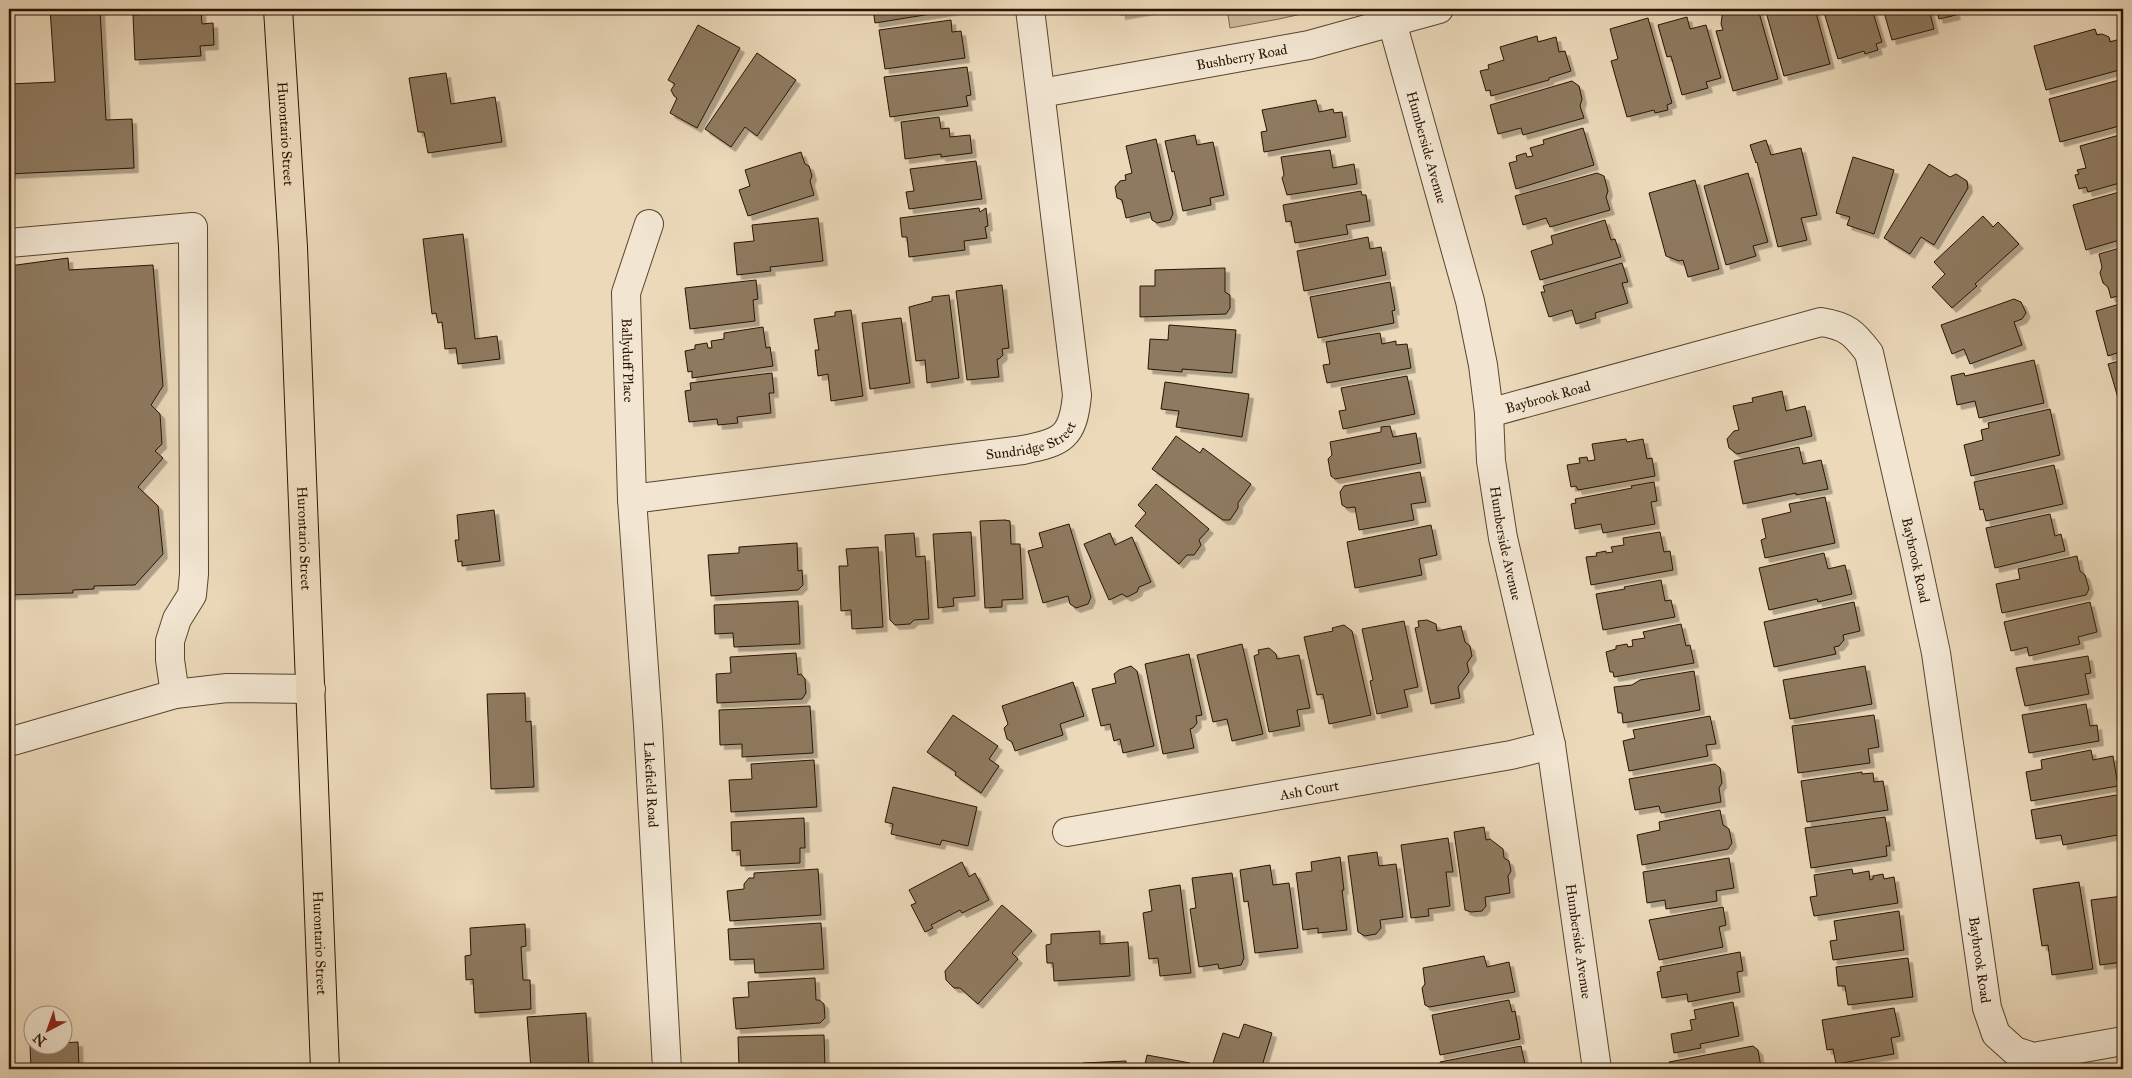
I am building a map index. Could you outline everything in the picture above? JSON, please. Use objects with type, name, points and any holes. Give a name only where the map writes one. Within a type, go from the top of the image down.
[{"type":"main road","name":"Hurontario Street","points":[[278,9],[292,247],[325,1069]]},
{"type":"street","name":"Sundridge Street","points":[[632,499],[1023,450],[1050,444],[1067,432],[1075,413],[1077,396],[1030,9]]},
{"type":"street","name":"Bushberry Road","points":[[1041,93],[1309,45],[1439,9]]},
{"type":"street","name":"Humberside Avenue","points":[[1392,22],[1470,301],[1489,412],[1492,461],[1503,538],[1551,745],[1597,1069]]},
{"type":"street","name":"Ballyduff Place","points":[[632,499],[626,293],[649,224]]},
{"type":"street","points":[[9,243],[193,227],[194,574],[192,595],[177,619],[170,641],[170,660],[175,694]]},
{"type":"street","name":"Baybrook Road","points":[[1489,412],[1821,322],[1839,325],[1855,334],[1869,353],[1936,653],[1987,1008],[1996,1034],[2015,1051],[2033,1057],[2123,1041]]},
{"type":"street","name":"Lakefield Road","points":[[632,499],[648,725],[667,1069]]},
{"type":"street","points":[[9,742],[175,694],[227,688],[311,689]]},
{"type":"street","name":"Ash Court","points":[[1067,832],[1511,755],[1551,745]]},
{"type":"shaded area","points":[[1227,9],[1324,9],[1230,28]]},
{"type":"building","points":[[50,9],[100,9],[106,120],[132,119],[134,168],[9,174],[9,84],[55,82]]},
{"type":"building","points":[[873,9],[956,9],[956,10],[875,23]]},
{"type":"building","points":[[1120,9],[1155,9],[1121,15]]},
{"type":"building","points":[[1723,9],[1758,9],[1778,79],[1733,91],[1716,31],[1723,30],[1721,24]]},
{"type":"building","points":[[1768,9],[1815,9],[1830,64],[1784,76],[1766,12],[1769,11]]},
{"type":"building","points":[[1823,9],[1872,9],[1882,42],[1876,44],[1878,50],[1865,54],[1864,51],[1838,59]]},
{"type":"building","points":[[1883,9],[1929,9],[1934,29],[1892,40]]},
{"type":"building","points":[[1936,9],[1954,9],[1956,15],[1939,19]]},
{"type":"building","points":[[201,11],[202,24],[213,23],[214,45],[200,46],[201,56],[135,60],[133,15]]},
{"type":"building","points":[[1687,17],[1690,29],[1706,25],[1721,78],[1706,82],[1708,88],[1682,95],[1671,56],[1667,57],[1658,25]]},
{"type":"building","points":[[1648,18],[1672,103],[1667,105],[1668,110],[1655,113],[1654,110],[1627,117],[1611,61],[1618,59],[1610,29]]},
{"type":"building","points":[[951,20],[952,32],[961,31],[965,58],[885,69],[879,30]]},
{"type":"building","points":[[698,25],[740,48],[697,128],[670,113],[677,98],[671,90],[675,84],[668,80]]},
{"type":"building","points":[[2095,29],[2097,35],[2102,34],[2109,37],[2110,42],[2123,38],[2123,69],[2046,90],[2034,46]]},
{"type":"building","points":[[1537,36],[1538,42],[1556,37],[1559,52],[1565,51],[1571,71],[1549,78],[1549,80],[1491,96],[1490,90],[1486,91],[1480,71],[1489,69],[1488,65],[1504,60],[1500,47]]},
{"type":"building","points":[[757,53],[796,80],[757,136],[745,127],[731,147],[705,129]]},
{"type":"building","points":[[967,67],[971,95],[966,96],[968,106],[890,117],[884,77]]},
{"type":"building","points":[[446,73],[451,104],[495,97],[502,142],[428,153],[424,132],[418,132],[409,78]]},
{"type":"building","points":[[2123,79],[2123,125],[2060,142],[2049,99]]},
{"type":"building","points":[[1572,81],[1579,86],[1582,99],[1580,106],[1584,118],[1523,135],[1521,128],[1498,134],[1490,105]]},
{"type":"building","points":[[1316,100],[1319,112],[1333,109],[1334,113],[1342,112],[1346,137],[1264,152],[1261,132],[1267,131],[1262,110]]},
{"type":"building","points":[[939,117],[941,129],[949,128],[950,137],[970,135],[972,153],[941,157],[941,154],[905,159],[901,122]]},
{"type":"building","points":[[1583,128],[1594,165],[1516,189],[1509,163],[1517,161],[1516,156],[1526,153],[1527,157],[1533,156],[1530,148],[1544,144],[1543,140]]},
{"type":"building","points":[[2123,134],[2123,182],[2088,192],[2086,187],[2079,189],[2075,175],[2079,174],[2077,170],[2086,168],[2080,146]]},
{"type":"building","points":[[1195,135],[1197,145],[1213,142],[1224,195],[1210,198],[1211,205],[1183,211],[1165,141]]},
{"type":"building","points":[[1156,139],[1173,214],[1170,220],[1157,223],[1152,220],[1150,212],[1126,218],[1122,200],[1117,198],[1115,187],[1120,181],[1126,180],[1125,175],[1132,173],[1126,146]]},
{"type":"building","points":[[1766,140],[1771,155],[1801,148],[1817,215],[1801,218],[1807,240],[1778,247],[1757,162],[1750,145]]},
{"type":"building","points":[[1330,150],[1333,168],[1354,164],[1357,184],[1287,195],[1282,178],[1284,175],[1281,157]]},
{"type":"building","points":[[801,152],[805,164],[809,166],[812,176],[810,181],[814,195],[748,216],[739,190],[750,186],[745,170]]},
{"type":"building","points":[[1853,157],[1894,170],[1874,234],[1847,225],[1850,217],[1836,213]]},
{"type":"building","points":[[976,161],[982,199],[909,209],[906,192],[914,191],[910,169]]},
{"type":"building","points":[[1929,164],[1950,177],[1956,174],[1967,181],[1968,188],[1934,245],[1921,237],[1910,254],[1884,238]]},
{"type":"building","points":[[1597,173],[1604,176],[1608,191],[1606,197],[1610,210],[1550,227],[1546,218],[1523,225],[1515,196]]},
{"type":"building","points":[[1748,173],[1768,242],[1753,246],[1756,256],[1726,265],[1704,186]]},
{"type":"building","points":[[1695,180],[1719,269],[1688,277],[1683,260],[1679,261],[1666,256],[1649,193]]},
{"type":"building","points":[[1361,191],[1362,195],[1366,195],[1370,221],[1346,225],[1348,234],[1295,243],[1291,221],[1286,222],[1283,205]]},
{"type":"building","points":[[2123,191],[2123,239],[2086,250],[2073,205]]},
{"type":"building","points":[[979,208],[980,212],[986,208],[988,226],[985,227],[987,238],[964,241],[965,250],[909,257],[907,237],[902,237],[900,218]]},
{"type":"building","points":[[1983,216],[1993,227],[1998,222],[2019,244],[1952,308],[1932,287],[1945,274],[1934,262]]},
{"type":"building","points":[[818,218],[823,261],[770,267],[771,271],[737,275],[734,243],[754,241],[752,225]]},
{"type":"building","points":[[1605,220],[1611,240],[1615,239],[1621,257],[1540,280],[1531,251],[1553,244],[1551,236]]},
{"type":"building","points":[[463,234],[475,339],[497,336],[500,359],[458,364],[456,348],[445,349],[442,322],[438,323],[436,313],[432,314],[423,239]]},
{"type":"building","points":[[1368,237],[1370,249],[1381,247],[1386,275],[1304,291],[1297,251]]},
{"type":"building","points":[[2123,247],[2123,294],[2111,298],[2108,287],[2103,283],[2100,273],[2102,267],[2099,254]]},
{"type":"building","points":[[68,258],[69,270],[153,265],[163,386],[151,405],[160,414],[162,444],[155,451],[163,458],[138,487],[158,506],[163,554],[135,585],[94,586],[94,589],[73,590],[73,593],[9,595],[9,266]]},
{"type":"building","points":[[1622,263],[1628,282],[1622,283],[1628,303],[1595,313],[1596,318],[1576,324],[1572,310],[1549,317],[1541,292],[1545,292],[1543,286]]},
{"type":"building","points":[[1225,268],[1225,292],[1230,295],[1230,308],[1226,314],[1140,317],[1140,286],[1155,286],[1155,270]]},
{"type":"building","points":[[756,280],[758,299],[753,300],[755,321],[690,329],[685,288]]},
{"type":"building","points":[[1390,282],[1395,310],[1392,311],[1394,323],[1318,338],[1310,297]]},
{"type":"building","points":[[1002,285],[1009,348],[1002,349],[1003,355],[997,359],[999,377],[967,380],[956,291]]},
{"type":"building","points":[[949,295],[959,378],[927,383],[925,360],[916,361],[909,307],[932,301],[932,297]]},
{"type":"building","points":[[2014,299],[2021,302],[2026,313],[2022,319],[2014,322],[2022,345],[1970,364],[1964,349],[1952,354],[1941,325]]},
{"type":"building","points":[[2123,303],[2123,351],[2108,356],[2096,311]]},
{"type":"building","points":[[851,310],[863,396],[831,401],[828,374],[818,376],[815,350],[819,350],[814,319],[835,316],[835,312]]},
{"type":"building","points":[[901,318],[910,383],[870,389],[862,323]]},
{"type":"building","points":[[1169,325],[1236,330],[1232,373],[1182,369],[1182,372],[1148,369],[1150,339],[1168,340]]},
{"type":"building","points":[[763,327],[766,348],[770,347],[773,366],[692,378],[692,371],[688,372],[685,351],[695,349],[695,345],[707,343],[708,348],[712,348],[711,341],[724,339],[724,333]]},
{"type":"building","points":[[1380,333],[1382,344],[1396,341],[1396,345],[1407,344],[1411,368],[1327,383],[1323,365],[1330,364],[1326,342]]},
{"type":"building","points":[[2034,360],[2044,403],[1979,418],[1975,401],[1957,405],[1951,376],[1964,373],[1965,376]]},
{"type":"building","points":[[2123,360],[2123,407],[2121,408],[2108,364]]},
{"type":"building","points":[[772,373],[774,393],[769,393],[771,413],[737,417],[738,423],[718,425],[717,419],[689,422],[685,391],[691,390],[690,383]]},
{"type":"building","points":[[1407,376],[1415,414],[1343,429],[1339,411],[1346,410],[1341,388]]},
{"type":"building","points":[[1165,382],[1249,394],[1242,437],[1176,427],[1179,411],[1161,409]]},
{"type":"building","points":[[1782,391],[1786,411],[1805,406],[1812,436],[1737,454],[1729,448],[1727,439],[1734,431],[1739,430],[1733,406],[1753,402],[1752,398]]},
{"type":"building","points":[[2050,409],[2060,455],[1971,476],[1964,445],[1983,440],[1981,430],[1989,428],[1988,423]]},
{"type":"building","points":[[1390,426],[1393,437],[1416,433],[1421,463],[1335,479],[1331,476],[1328,459],[1332,455],[1330,442],[1381,432],[1381,427]]},
{"type":"building","points":[[1176,436],[1200,453],[1203,448],[1251,484],[1238,503],[1238,508],[1230,520],[1223,520],[1152,469]]},
{"type":"building","points":[[1626,439],[1627,442],[1643,439],[1647,459],[1652,458],[1655,476],[1578,490],[1576,486],[1571,487],[1567,465],[1580,463],[1579,458],[1587,457],[1588,461],[1595,460],[1592,444]]},
{"type":"building","points":[[1799,447],[1803,464],[1821,460],[1828,489],[1796,495],[1796,493],[1743,504],[1734,461]]},
{"type":"building","points":[[2054,465],[2063,504],[1986,521],[1983,509],[1980,510],[1974,482]]},
{"type":"building","points":[[1420,472],[1426,502],[1411,504],[1414,520],[1359,530],[1355,507],[1347,508],[1342,505],[1340,492],[1344,486]]},
{"type":"building","points":[[1654,482],[1657,501],[1651,502],[1655,524],[1603,533],[1601,524],[1575,529],[1571,504],[1576,503],[1575,499]]},
{"type":"building","points":[[1156,484],[1209,529],[1199,540],[1201,545],[1194,555],[1187,555],[1179,564],[1135,526],[1146,513],[1138,505]]},
{"type":"building","points":[[1825,497],[1835,543],[1765,558],[1761,540],[1766,538],[1762,519],[1791,512],[1789,504]]},
{"type":"building","points":[[494,510],[500,561],[462,566],[462,561],[458,562],[455,540],[459,540],[457,515]]},
{"type":"building","points":[[2050,514],[2055,536],[2061,534],[2065,551],[1995,568],[1986,528]]},
{"type":"building","points":[[980,521],[1010,521],[1011,544],[1020,544],[1023,599],[1002,600],[1002,607],[985,608]]},
{"type":"building","points":[[1069,524],[1091,597],[1088,604],[1076,608],[1070,604],[1068,596],[1043,603],[1028,551],[1043,547],[1039,533]]},
{"type":"building","points":[[1431,525],[1437,555],[1419,559],[1422,575],[1355,588],[1347,542]]},
{"type":"building","points":[[971,532],[975,596],[953,598],[954,606],[938,608],[933,534]]},
{"type":"building","points":[[1660,532],[1664,552],[1670,551],[1673,570],[1591,585],[1586,557],[1597,556],[1596,553],[1606,551],[1606,553],[1613,552],[1611,547],[1624,545],[1623,538]]},
{"type":"building","points":[[914,533],[916,557],[925,556],[929,619],[914,620],[910,624],[895,625],[890,620],[885,535]]},
{"type":"building","points":[[1110,533],[1115,545],[1132,537],[1151,582],[1139,587],[1137,592],[1127,597],[1122,594],[1109,600],[1084,544]]},
{"type":"building","points":[[797,543],[798,571],[802,570],[803,585],[798,590],[711,596],[708,555],[739,553],[739,547]]},
{"type":"building","points":[[878,547],[883,627],[852,629],[851,610],[841,611],[839,566],[848,566],[846,549]]},
{"type":"building","points":[[1824,553],[1828,569],[1845,565],[1852,594],[1818,602],[1817,599],[1769,610],[1759,568]]},
{"type":"building","points":[[2077,556],[2080,571],[2085,575],[2089,589],[2086,595],[2002,613],[1996,584],[2020,579],[2018,569]]},
{"type":"building","points":[[1661,580],[1665,601],[1671,600],[1675,617],[1603,630],[1596,594]]},
{"type":"building","points":[[798,601],[800,644],[734,647],[733,633],[715,634],[714,605]]},
{"type":"building","points":[[1854,602],[1860,631],[1843,635],[1844,640],[1839,646],[1834,647],[1836,654],[1774,667],[1764,622]]},
{"type":"building","points":[[2090,602],[2097,632],[2078,637],[2080,644],[2029,656],[2027,647],[2011,651],[2004,622]]},
{"type":"building","points":[[1427,620],[1436,624],[1437,631],[1461,626],[1465,642],[1470,646],[1472,656],[1467,663],[1469,672],[1458,687],[1460,698],[1431,704],[1415,628],[1419,627],[1418,621]]},
{"type":"building","points":[[1404,621],[1418,687],[1404,690],[1408,707],[1377,714],[1370,681],[1373,680],[1362,629]]},
{"type":"building","points":[[1681,624],[1686,646],[1690,645],[1694,663],[1614,677],[1613,672],[1610,672],[1606,652],[1616,649],[1616,646],[1627,644],[1628,647],[1633,646],[1632,640],[1645,638],[1643,632]]},
{"type":"building","points":[[1344,625],[1352,631],[1371,715],[1329,724],[1323,694],[1317,695],[1304,637],[1333,631],[1332,628]]},
{"type":"building","points":[[1242,644],[1263,734],[1232,741],[1227,719],[1213,722],[1197,655]]},
{"type":"building","points":[[1269,648],[1276,654],[1277,659],[1299,655],[1310,708],[1297,710],[1300,726],[1269,732],[1254,656],[1259,654],[1258,650]]},
{"type":"building","points":[[796,653],[798,675],[801,674],[805,679],[806,693],[802,699],[717,703],[716,674],[731,673],[730,657]]},
{"type":"building","points":[[1189,654],[1202,715],[1196,716],[1197,723],[1190,729],[1194,748],[1163,754],[1145,664]]},
{"type":"building","points":[[2088,656],[2091,673],[2085,674],[2089,694],[2025,706],[2016,668]]},
{"type":"building","points":[[1131,666],[1137,671],[1154,746],[1123,753],[1120,739],[1114,741],[1110,724],[1101,726],[1092,689],[1116,683],[1114,674]]},
{"type":"building","points":[[1865,666],[1872,704],[1790,719],[1783,680]]},
{"type":"building","points":[[1694,671],[1700,710],[1623,723],[1622,713],[1618,713],[1614,687],[1632,685],[1640,680]]},
{"type":"building","points":[[1073,682],[1084,716],[1060,724],[1063,735],[1015,751],[1012,742],[1007,739],[1004,728],[1008,724],[1002,706]]},
{"type":"building","points":[[525,693],[526,722],[531,721],[534,787],[491,789],[487,694]]},
{"type":"building","points":[[2086,704],[2090,726],[2097,725],[2099,741],[2029,753],[2022,715]]},
{"type":"building","points":[[810,706],[813,753],[742,757],[742,744],[720,745],[719,710]]},
{"type":"building","points":[[953,715],[998,746],[989,759],[999,766],[981,793],[955,775],[956,772],[927,752]]},
{"type":"building","points":[[1874,715],[1879,747],[1868,749],[1870,763],[1798,773],[1792,726]]},
{"type":"building","points":[[1710,716],[1716,744],[1706,745],[1708,756],[1629,771],[1623,741],[1635,738],[1633,730]]},
{"type":"building","points":[[2091,750],[2093,760],[2113,756],[2118,786],[2031,801],[2026,772],[2042,769],[2041,760]]},
{"type":"building","points":[[814,760],[817,807],[731,812],[729,780],[752,779],[751,764]]},
{"type":"building","points":[[1715,764],[1720,768],[1722,783],[1719,788],[1721,802],[1661,813],[1659,806],[1635,810],[1629,779]]},
{"type":"building","points":[[1862,772],[1862,774],[1873,773],[1874,782],[1883,781],[1888,810],[1807,822],[1801,781]]},
{"type":"building","points":[[893,787],[977,807],[968,846],[942,840],[940,845],[891,834],[893,824],[885,822]]},
{"type":"building","points":[[2116,795],[2122,799],[2123,834],[2063,845],[2061,835],[2036,839],[2031,810]]},
{"type":"building","points":[[1720,810],[1723,825],[1729,829],[1732,843],[1728,849],[1642,865],[1637,835],[1660,830],[1659,822]]},
{"type":"building","points":[[1885,817],[1890,846],[1886,846],[1887,856],[1811,868],[1805,828]]},
{"type":"building","points":[[804,818],[805,848],[800,848],[800,863],[741,866],[740,850],[732,851],[731,822]]},
{"type":"building","points":[[1484,827],[1486,840],[1490,839],[1503,849],[1504,858],[1509,861],[1511,871],[1508,876],[1510,893],[1485,897],[1486,906],[1482,911],[1471,912],[1465,910],[1454,832]]},
{"type":"building","points":[[1448,838],[1453,872],[1446,872],[1450,906],[1428,909],[1429,916],[1411,918],[1401,845]]},
{"type":"building","points":[[1377,852],[1379,866],[1396,864],[1403,917],[1380,920],[1381,928],[1376,934],[1365,936],[1358,932],[1348,856]]},
{"type":"building","points":[[1340,857],[1347,930],[1318,933],[1318,928],[1303,930],[1296,873],[1312,871],[1311,862]]},
{"type":"building","points":[[1729,858],[1734,888],[1716,891],[1717,901],[1666,909],[1665,900],[1647,903],[1643,872]]},
{"type":"building","points":[[962,862],[969,877],[975,873],[989,900],[962,913],[960,910],[931,925],[933,928],[925,932],[911,905],[916,903],[909,890]]},
{"type":"building","points":[[1270,865],[1273,885],[1289,883],[1298,948],[1255,953],[1248,901],[1244,902],[1240,870]]},
{"type":"building","points":[[818,869],[821,915],[730,921],[727,891],[744,889],[744,884],[749,878],[754,878],[754,873]]},
{"type":"building","points":[[1852,869],[1853,874],[1869,871],[1870,880],[1873,879],[1873,876],[1883,874],[1884,879],[1894,877],[1898,903],[1814,916],[1810,897],[1817,896],[1814,875]]},
{"type":"building","points":[[1232,873],[1244,958],[1241,965],[1219,969],[1218,964],[1199,967],[1190,909],[1196,908],[1192,878]]},
{"type":"building","points":[[2079,882],[2093,969],[2052,975],[2048,945],[2042,946],[2033,889]]},
{"type":"building","points":[[1180,885],[1191,973],[1160,976],[1158,958],[1149,959],[1143,913],[1152,911],[1149,890]]},
{"type":"building","points":[[2123,896],[2123,962],[2100,965],[2091,900]]},
{"type":"building","points":[[1002,905],[1032,931],[1012,953],[1018,959],[978,1004],[960,988],[954,988],[946,980],[945,971]]},
{"type":"building","points":[[1723,907],[1726,925],[1719,927],[1723,947],[1659,960],[1649,920]]},
{"type":"building","points":[[1899,911],[1904,950],[1833,960],[1830,941],[1837,940],[1834,921]]},
{"type":"building","points":[[821,923],[824,969],[755,973],[754,959],[730,960],[728,929]]},
{"type":"building","points":[[525,924],[526,946],[521,947],[523,980],[530,980],[531,1009],[475,1013],[473,979],[466,980],[465,956],[471,955],[470,928]]},
{"type":"building","points":[[1100,931],[1100,944],[1128,942],[1130,976],[1054,981],[1053,963],[1047,963],[1046,945],[1051,944],[1051,934]]},
{"type":"building","points":[[1740,952],[1743,971],[1737,972],[1740,992],[1688,1002],[1687,994],[1662,998],[1657,972],[1661,971],[1660,967]]},
{"type":"building","points":[[1484,956],[1487,967],[1509,962],[1515,992],[1429,1007],[1425,1005],[1422,988],[1425,984],[1423,968]]},
{"type":"building","points":[[1908,958],[1913,997],[1848,1005],[1845,986],[1838,986],[1836,967]]},
{"type":"building","points":[[815,978],[816,1000],[824,1004],[825,1018],[820,1023],[736,1029],[733,998],[749,997],[748,982]]},
{"type":"building","points":[[1509,1000],[1512,1012],[1515,1011],[1520,1039],[1440,1055],[1432,1015]]},
{"type":"building","points":[[1733,1002],[1739,1036],[1700,1044],[1701,1048],[1674,1053],[1671,1034],[1692,1030],[1690,1020],[1696,1019],[1694,1010]]},
{"type":"building","points":[[1894,1008],[1900,1036],[1891,1038],[1894,1054],[1836,1064],[1833,1049],[1827,1050],[1822,1020]]},
{"type":"building","points":[[586,1013],[589,1069],[531,1069],[527,1017]]},
{"type":"building","points":[[1244,1024],[1272,1033],[1261,1069],[1211,1069],[1223,1033],[1239,1038]]},
{"type":"building","points":[[824,1035],[825,1069],[739,1067],[738,1037]]},
{"type":"building","points":[[72,1042],[78,1042],[79,1069],[31,1069],[30,1056],[72,1056]]},
{"type":"building","points":[[1521,1046],[1526,1069],[1441,1069],[1440,1062]]},
{"type":"building","points":[[1753,1046],[1758,1050],[1761,1067],[1759,1069],[1670,1069],[1669,1062]]},
{"type":"building","points":[[1147,1055],[1190,1063],[1189,1069],[1144,1069]]},
{"type":"building","points":[[1126,1061],[1126,1069],[1083,1069],[1083,1063]]}]
